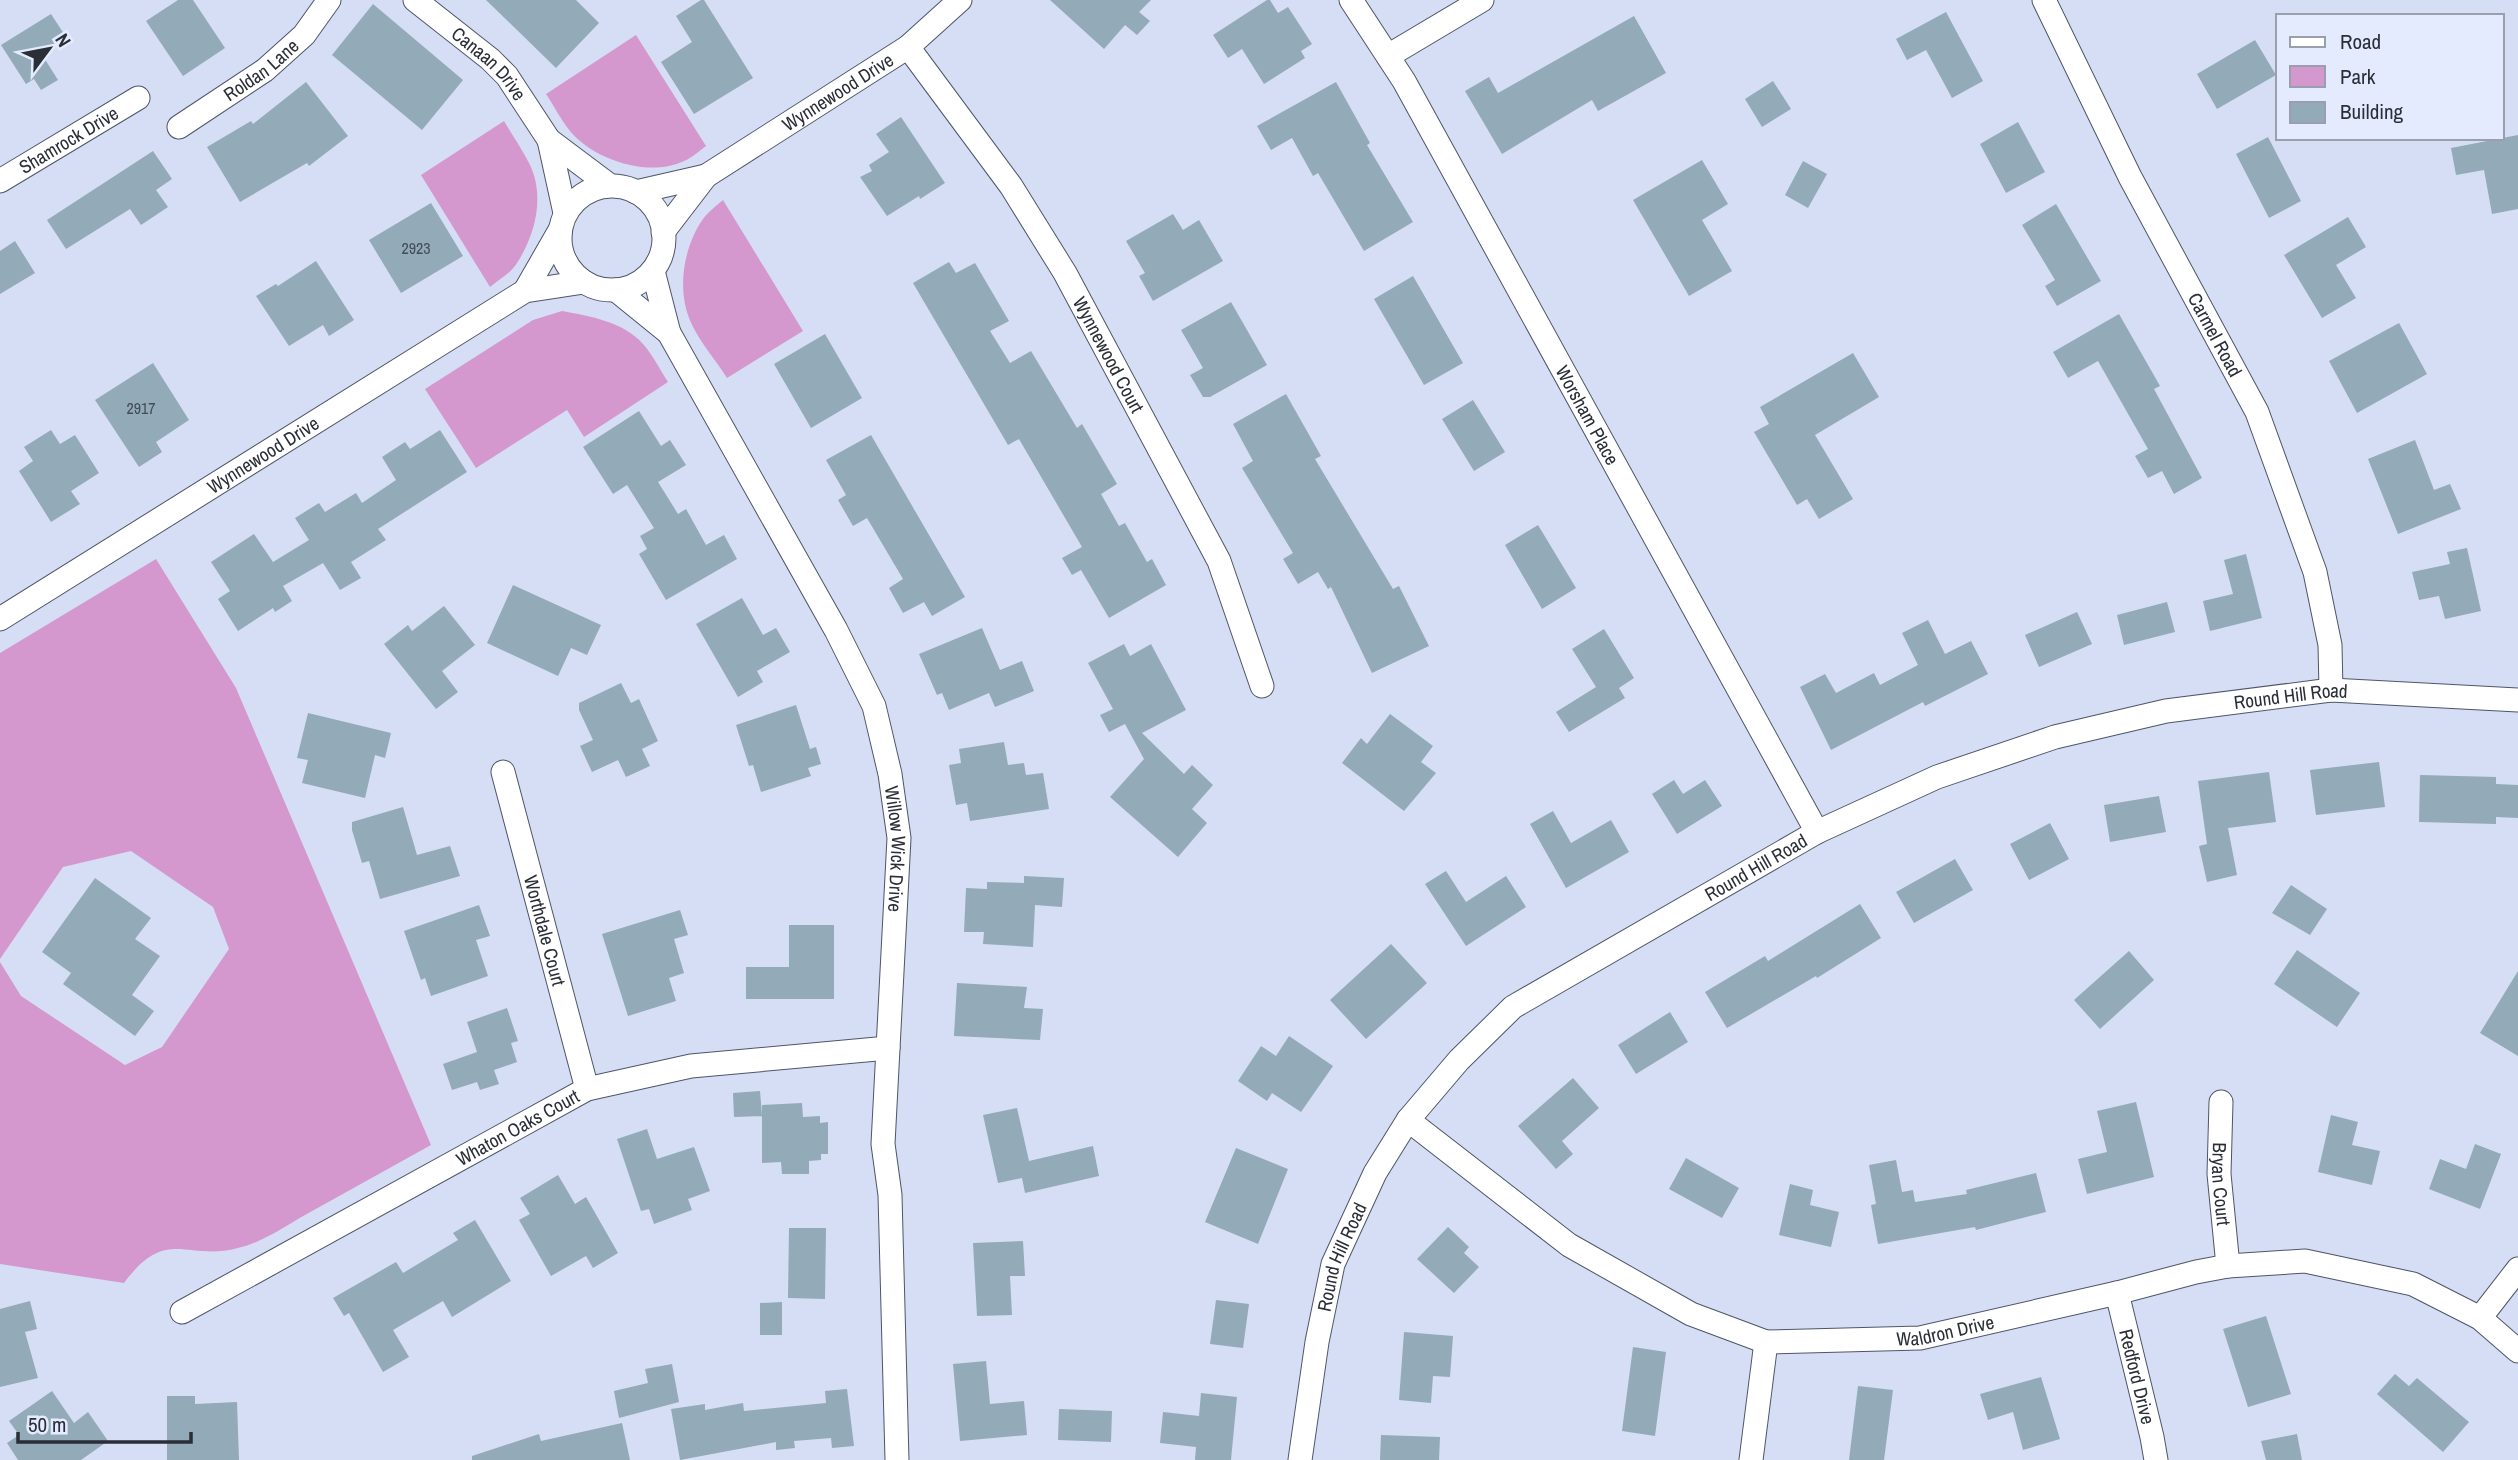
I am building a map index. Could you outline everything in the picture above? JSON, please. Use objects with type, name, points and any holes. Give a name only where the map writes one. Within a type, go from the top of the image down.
[{"type":"street","name":"Roldan Lane","points":[[179,127],[273,63],[304,35],[329,0]]},
{"type":"street","name":"Canaan Drive","points":[[415,0],[490,59],[507,76],[549,140],[609,185]]},
{"type":"street","name":"Wynnewood Drive","points":[[525,291],[562,222],[576,199],[584,193],[609,185],[627,187],[636,192],[706,176],[908,47],[960,0]]},
{"type":"street","name":"Worsham Place","points":[[1351,0],[1404,81],[1817,832]]},
{"type":"street","points":[[1388,56],[1482,0]]},
{"type":"street","name":"Carmel Road","points":[[2044,0],[2130,177],[2258,412],[2315,572],[2330,645],[2331,690]]},
{"type":"street","name":"Wynnewood Court","points":[[908,47],[1010,186],[1065,273],[1219,561],[1262,686]]},
{"type":"street","name":"Shamrock Drive","points":[[0,181],[138,98]]},
{"type":"street","name":"Canaan Drive","points":[[549,140],[562,222]]},
{"type":"street","name":"Wynnewood Drive","points":[[653,271],[661,257],[663,232],[706,176]]},
{"type":"street","points":[[636,192],[656,208],[663,224],[663,232]]},
{"type":"street","points":[[562,222],[560,248],[567,265],[584,282]]},
{"type":"street","points":[[615,289],[625,289],[640,282],[653,271]]},
{"type":"street","name":"Willow Wick Drive","points":[[653,271],[669,333],[836,629],[874,706],[890,774],[899,838],[883,1144],[890,1195],[897,1460]]},
{"type":"street","name":"Wynnewood Drive","points":[[0,619],[525,291],[584,282],[608,290],[615,289]]},
{"type":"street","name":"Willow Wick Drive","points":[[615,289],[669,333]]},
{"type":"street","name":"Round Hill Road","points":[[1300,1460],[1317,1342],[1333,1264],[1375,1173],[1408,1120],[1459,1060],[1513,1007],[1817,832],[1937,777],[2055,737],[2166,711],[2331,690],[2518,700]]},
{"type":"street","name":"Worthdale Court","points":[[503,772],[587,1089]]},
{"type":"street","name":"Whaton Oaks Court","points":[[182,1312],[587,1089],[691,1066],[888,1048]]},
{"type":"street","name":"Bryan Court","points":[[2221,1102],[2219,1174],[2228,1266]]},
{"type":"street","name":"Waldron Drive","points":[[1408,1120],[1569,1245],[1691,1314],[1766,1342],[1920,1338],[2228,1266],[2305,1261],[2413,1284],[2480,1318],[2518,1351]]},
{"type":"street","points":[[2480,1318],[2518,1269]]},
{"type":"street","name":"Redford Drive","points":[[2117,1293],[2156,1460]]},
{"type":"street","points":[[1751,1460],[1766,1342]]},
{"type":"green space","points":[[636,35],[706,146],[687,160],[670,166],[639,167],[607,158],[593,150],[570,131],[546,94]]},
{"type":"green space","points":[[504,121],[534,176],[537,189],[536,216],[528,242],[513,269],[490,287],[421,175]]},
{"type":"green space","points":[[723,200],[803,331],[727,378],[692,326],[683,293],[684,267],[696,230],[705,216]]},
{"type":"green space","points":[[562,311],[616,325],[635,336],[647,348],[668,382],[584,437],[567,410],[476,468],[425,389],[533,320]]},
{"type":"green space","points":[[156,559],[236,688],[431,1145],[255,1242],[220,1251],[165,1250],[139,1265],[124,1283],[0,1264],[0,962],[21,996],[125,1065],[162,1047],[229,949],[213,907],[131,851],[63,867],[0,959],[0,653]]},
{"type":"building","points":[[178,0],[193,0],[225,48],[183,76],[146,21]]},
{"type":"building","points":[[486,0],[576,0],[599,23],[556,68]]},
{"type":"building","points":[[704,0],[753,78],[694,114],[661,62],[692,42],[676,16]]},
{"type":"building","points":[[1050,0],[1151,0],[1139,12],[1150,21],[1137,35],[1125,25],[1104,49]]},
{"type":"building","points":[[1270,0],[1278,13],[1288,7],[1312,44],[1301,51],[1305,58],[1264,84],[1242,49],[1228,58],[1213,35]]},
{"type":"building","points":[[373,4],[463,80],[422,130],[332,55]]},
{"type":"building","points":[[1946,12],[1983,81],[1952,98],[1926,50],[1907,60],[1896,39]]},
{"type":"building","points":[[51,14],[66,37],[41,53],[58,80],[41,90],[34,79],[26,84],[1,45]]},
{"type":"building","points":[[1634,16],[1666,73],[1598,111],[1592,100],[1502,154],[1465,91],[1489,77],[1498,93]]},
{"type":"building","points":[[2255,40],[2276,75],[2217,109],[2197,74]]},
{"type":"building","points":[[1773,81],[1791,109],[1762,127],[1745,99]]},
{"type":"building","points":[[306,82],[348,136],[309,166],[307,163],[240,202],[207,147],[251,121],[253,124]]},
{"type":"building","points":[[1336,82],[1370,143],[1367,145],[1413,222],[1364,251],[1318,173],[1313,176],[1292,138],[1271,150],[1257,126]]},
{"type":"building","points":[[901,117],[945,183],[887,216],[860,177],[872,171],[869,165],[889,152],[876,134]]},
{"type":"building","points":[[2018,122],[2045,172],[2006,193],[1980,144]]},
{"type":"building","points":[[2518,135],[2518,209],[2492,214],[2484,170],[2456,175],[2451,148],[2504,140],[2504,138]]},
{"type":"building","points":[[2268,137],[2301,201],[2269,218],[2236,154]]},
{"type":"building","points":[[153,151],[172,179],[156,190],[168,207],[141,225],[130,209],[66,249],[47,220]]},
{"type":"building","points":[[1702,160],[1728,204],[1702,220],[1732,271],[1689,296],[1633,200]]},
{"type":"building","points":[[1803,161],[1827,174],[1808,208],[1785,195]]},
{"type":"building","points":[[431,203],[463,256],[401,293],[369,240]]},
{"type":"building","points":[[2056,204],[2101,281],[2057,306],[2045,286],[2055,280],[2022,225]]},
{"type":"building","points":[[1173,214],[1183,230],[1199,220],[1223,261],[1153,301],[1139,276],[1145,273],[1126,241]]},
{"type":"building","points":[[2348,217],[2366,247],[2336,265],[2356,298],[2322,318],[2284,255]]},
{"type":"building","points":[[15,241],[35,273],[0,294],[0,251]]},
{"type":"building","points":[[316,261],[354,320],[329,336],[323,325],[289,346],[256,296],[276,284],[278,286]]},
{"type":"building","points":[[949,262],[956,273],[975,263],[1009,321],[990,331],[1010,363],[1031,351],[1077,428],[1082,424],[1117,484],[1101,494],[1119,526],[1125,523],[1147,562],[1152,559],[1166,585],[1109,618],[1081,570],[1072,575],[1062,558],[1082,547],[1019,439],[1008,445],[913,283]]},
{"type":"building","points":[[1413,276],[1463,363],[1424,385],[1374,299]]},
{"type":"building","points":[[1231,302],[1267,365],[1210,397],[1203,397],[1190,375],[1203,368],[1181,330]]},
{"type":"building","points":[[2119,314],[2160,386],[2154,389],[2202,478],[2174,494],[2162,471],[2148,478],[2135,456],[2148,449],[2098,361],[2068,378],[2053,352]]},
{"type":"building","points":[[2399,323],[2427,374],[2357,413],[2329,361]]},
{"type":"building","points":[[825,334],[862,398],[811,428],[774,364]]},
{"type":"building","points":[[1853,353],[1879,397],[1815,435],[1853,499],[1819,519],[1807,499],[1797,505],[1754,432],[1769,424],[1760,407]]},
{"type":"building","points":[[153,363],[189,420],[156,442],[162,452],[139,467],[95,400]]},
{"type":"building","points":[[1286,394],[1321,456],[1315,459],[1393,589],[1399,586],[1429,646],[1372,673],[1331,587],[1328,589],[1318,572],[1298,584],[1283,559],[1293,553],[1242,468],[1253,461],[1233,424]]},
{"type":"building","points":[[1473,400],[1505,452],[1474,471],[1442,419]]},
{"type":"building","points":[[639,411],[661,446],[670,440],[686,465],[658,482],[678,514],[686,509],[706,545],[724,535],[737,559],[666,600],[639,554],[647,549],[640,536],[654,528],[627,485],[613,494],[583,447]]},
{"type":"building","points":[[51,430],[60,444],[75,435],[99,473],[71,491],[80,504],[51,522],[19,471],[33,461],[24,447]]},
{"type":"building","points":[[440,430],[467,472],[378,529],[386,540],[351,562],[361,578],[340,590],[323,563],[283,586],[292,601],[275,612],[273,608],[238,631],[218,599],[230,591],[211,562],[254,534],[273,562],[309,540],[295,518],[319,503],[325,512],[356,493],[362,503],[396,480],[382,457],[405,442],[410,449]]},
{"type":"building","points":[[871,435],[965,597],[932,616],[924,602],[903,613],[889,588],[903,579],[867,518],[853,526],[838,500],[846,495],[826,460]]},
{"type":"building","points":[[2415,440],[2434,490],[2450,484],[2461,509],[2398,534],[2368,459]]},
{"type":"building","points":[[1538,525],[1576,588],[1542,609],[1505,545]]},
{"type":"building","points":[[2467,548],[2481,611],[2445,619],[2439,596],[2419,600],[2412,572],[2450,564],[2447,552]]},
{"type":"building","points":[[2246,554],[2262,618],[2210,631],[2203,601],[2233,594],[2224,560]]},
{"type":"building","points":[[513,585],[601,625],[587,655],[571,648],[558,676],[487,643]]},
{"type":"building","points":[[742,598],[763,635],[776,628],[790,652],[757,671],[763,682],[738,697],[696,624]]},
{"type":"building","points":[[2167,602],[2175,632],[2124,645],[2117,615]]},
{"type":"building","points":[[444,606],[475,645],[442,671],[458,692],[436,709],[384,644],[408,625],[412,631]]},
{"type":"building","points":[[2077,612],[2092,644],[2039,667],[2025,635]]},
{"type":"building","points":[[1928,620],[1945,654],[1971,641],[1988,674],[1925,706],[1923,702],[1831,750],[1800,687],[1825,674],[1836,693],[1874,673],[1880,685],[1918,665],[1902,633]]},
{"type":"building","points":[[982,628],[1000,670],[1022,661],[1034,691],[995,707],[989,693],[949,710],[942,693],[937,695],[919,654]]},
{"type":"building","points":[[1604,629],[1634,678],[1619,688],[1625,698],[1569,732],[1556,712],[1596,687],[1572,649]]},
{"type":"building","points":[[1124,644],[1130,656],[1151,644],[1186,710],[1142,733],[1184,774],[1192,765],[1213,785],[1192,809],[1207,823],[1178,857],[1110,797],[1144,759],[1125,724],[1109,732],[1100,715],[1113,709],[1088,663]]},
{"type":"building","points":[[621,683],[631,703],[639,699],[658,741],[642,749],[650,766],[626,777],[618,760],[592,772],[580,746],[593,740],[579,710],[579,703]]},
{"type":"building","points":[[796,705],[810,749],[816,747],[821,764],[808,768],[811,776],[761,792],[753,765],[749,766],[736,725]]},
{"type":"building","points":[[308,713],[391,733],[385,758],[375,755],[365,798],[302,783],[308,760],[297,758]]},
{"type":"building","points":[[1390,714],[1433,746],[1421,762],[1436,773],[1404,811],[1342,763],[1361,738],[1367,744]]},
{"type":"building","points":[[1004,742],[1008,765],[1024,763],[1026,775],[1043,773],[1049,809],[970,821],[967,803],[956,805],[949,765],[961,763],[959,749]]},
{"type":"building","points":[[2379,762],[2385,807],[2316,815],[2310,770]]},
{"type":"building","points":[[2269,772],[2276,822],[2228,828],[2237,875],[2207,882],[2199,846],[2207,844],[2198,781]]},
{"type":"building","points":[[2420,775],[2496,777],[2496,784],[2518,785],[2518,818],[2496,817],[2496,824],[2419,822]]},
{"type":"building","points":[[1674,780],[1683,794],[1705,780],[1722,806],[1677,834],[1652,794]]},
{"type":"building","points":[[2159,796],[2166,832],[2110,842],[2104,805]]},
{"type":"building","points":[[403,807],[417,855],[450,846],[460,876],[380,899],[369,861],[362,863],[352,822]]},
{"type":"building","points":[[1553,811],[1571,843],[1611,820],[1629,852],[1566,888],[1530,824]]},
{"type":"building","points":[[2050,823],[2069,859],[2029,880],[2010,844]]},
{"type":"building","points":[[1955,859],[1973,890],[1914,923],[1896,892]]},
{"type":"building","points":[[1446,871],[1466,902],[1506,876],[1526,907],[1466,946],[1425,884]]},
{"type":"building","points":[[1024,876],[1064,878],[1062,907],[1035,905],[1033,947],[983,944],[984,932],[964,932],[966,888],[987,889],[987,882],[1024,883]]},
{"type":"building","points":[[95,878],[151,918],[135,939],[160,956],[132,995],[154,1011],[135,1036],[63,984],[71,973],[42,952]]},
{"type":"building","points":[[2291,885],[2327,909],[2310,935],[2272,913]]},
{"type":"building","points":[[1860,904],[1881,938],[1817,978],[1816,976],[1727,1028],[1705,992],[1765,956],[1768,961]]},
{"type":"building","points":[[479,905],[490,936],[476,940],[488,976],[431,996],[425,978],[421,980],[404,931]]},
{"type":"building","points":[[680,910],[688,935],[674,939],[684,973],[669,978],[676,1001],[628,1016],[602,934]]},
{"type":"building","points":[[789,925],[834,925],[834,999],[746,999],[746,967],[789,967]]},
{"type":"building","points":[[1391,944],[1427,983],[1366,1039],[1330,1000]]},
{"type":"building","points":[[2297,950],[2360,993],[2337,1027],[2274,984]]},
{"type":"building","points":[[2129,951],[2154,980],[2100,1029],[2074,1000]]},
{"type":"building","points":[[2518,971],[2518,1056],[2480,1033]]},
{"type":"building","points":[[957,983],[1027,987],[1024,1008],[1043,1009],[1040,1040],[954,1036]]},
{"type":"building","points":[[507,1008],[518,1041],[511,1043],[517,1062],[494,1070],[499,1084],[480,1090],[477,1082],[452,1090],[443,1064],[477,1052],[467,1022]]},
{"type":"building","points":[[1670,1012],[1688,1042],[1636,1074],[1618,1045]]},
{"type":"building","points":[[1289,1036],[1333,1066],[1301,1112],[1272,1093],[1267,1101],[1238,1081],[1261,1046],[1276,1056]]},
{"type":"building","points":[[1573,1078],[1599,1108],[1562,1141],[1573,1154],[1556,1169],[1518,1126]]},
{"type":"building","points":[[760,1091],[762,1116],[734,1117],[733,1093]]},
{"type":"building","points":[[2136,1102],[2154,1177],[2087,1194],[2078,1159],[2107,1152],[2097,1111]]},
{"type":"building","points":[[802,1103],[803,1117],[820,1116],[820,1123],[828,1122],[828,1154],[821,1154],[821,1160],[809,1161],[809,1174],[782,1174],[781,1162],[762,1163],[762,1105]]},
{"type":"building","points":[[1017,1108],[1029,1161],[1093,1146],[1099,1176],[1025,1193],[1022,1178],[998,1183],[983,1115]]},
{"type":"building","points":[[2331,1115],[2358,1122],[2352,1145],[2380,1151],[2372,1185],[2318,1172]]},
{"type":"building","points":[[647,1129],[657,1159],[694,1147],[710,1191],[688,1199],[692,1210],[654,1224],[649,1209],[641,1211],[617,1139]]},
{"type":"building","points":[[2475,1144],[2501,1154],[2480,1209],[2429,1189],[2440,1159],[2466,1169]]},
{"type":"building","points":[[1236,1148],[1288,1169],[1258,1244],[1205,1222]]},
{"type":"building","points":[[1686,1158],[1739,1188],[1722,1218],[1669,1189]]},
{"type":"building","points":[[1896,1160],[1902,1192],[1913,1190],[1915,1202],[1967,1194],[1966,1190],[2036,1173],[2046,1212],[1976,1230],[1975,1227],[1878,1244],[1871,1205],[1876,1204],[1869,1165]]},
{"type":"building","points":[[558,1175],[575,1204],[586,1197],[618,1253],[593,1268],[586,1256],[551,1276],[519,1220],[530,1214],[520,1198]]},
{"type":"building","points":[[1790,1184],[1813,1190],[1810,1205],[1839,1212],[1831,1247],[1779,1235]]},
{"type":"building","points":[[475,1220],[511,1281],[452,1317],[443,1301],[393,1330],[409,1357],[383,1372],[349,1313],[344,1316],[333,1298],[396,1262],[403,1273],[458,1240],[453,1233]]},
{"type":"building","points":[[1448,1227],[1469,1247],[1464,1253],[1479,1267],[1454,1293],[1417,1259]]},
{"type":"building","points":[[789,1228],[826,1228],[825,1299],[788,1298]]},
{"type":"building","points":[[1023,1241],[1025,1276],[1010,1276],[1012,1315],[977,1316],[973,1243]]},
{"type":"building","points":[[1216,1300],[1249,1304],[1243,1348],[1210,1344]]},
{"type":"building","points":[[30,1301],[37,1329],[25,1332],[38,1378],[0,1387],[0,1309]]},
{"type":"building","points":[[782,1302],[782,1335],[760,1335],[760,1303]]},
{"type":"building","points":[[2266,1316],[2291,1394],[2248,1407],[2223,1329]]},
{"type":"building","points":[[1404,1332],[1453,1336],[1450,1377],[1433,1376],[1431,1403],[1399,1400]]},
{"type":"building","points":[[1633,1347],[1666,1352],[1655,1436],[1622,1431]]},
{"type":"building","points":[[986,1361],[990,1404],[1024,1401],[1027,1435],[960,1441],[953,1364]]},
{"type":"building","points":[[672,1364],[679,1402],[619,1418],[614,1391],[648,1383],[645,1369]]},
{"type":"building","points":[[2395,1374],[2409,1386],[2417,1378],[2469,1422],[2443,1452],[2377,1394]]},
{"type":"building","points":[[2041,1377],[2060,1439],[2023,1450],[2013,1412],[1988,1420],[1980,1394]]},
{"type":"building","points":[[1858,1386],[1893,1390],[1884,1460],[1849,1460]]},
{"type":"building","points":[[847,1389],[854,1446],[832,1448],[831,1438],[794,1441],[795,1448],[776,1450],[776,1442],[680,1460],[671,1409],[705,1404],[705,1410],[743,1403],[744,1411],[826,1403],[825,1391]]},
{"type":"building","points":[[52,1391],[74,1423],[88,1412],[108,1441],[81,1460],[18,1460],[7,1443],[19,1435],[9,1421]]},
{"type":"building","points":[[1201,1393],[1237,1397],[1231,1460],[1195,1460],[1196,1447],[1160,1443],[1163,1412],[1199,1416]]},
{"type":"building","points":[[167,1396],[195,1396],[195,1404],[237,1402],[239,1460],[167,1460]]},
{"type":"building","points":[[1059,1409],[1112,1411],[1111,1442],[1058,1440]]},
{"type":"building","points":[[622,1423],[630,1460],[472,1460],[472,1456],[539,1434],[541,1441]]},
{"type":"building","points":[[2297,1434],[2302,1460],[2266,1460],[2261,1441]]},
{"type":"building","points":[[1381,1435],[1440,1437],[1439,1460],[1380,1460]]}]
